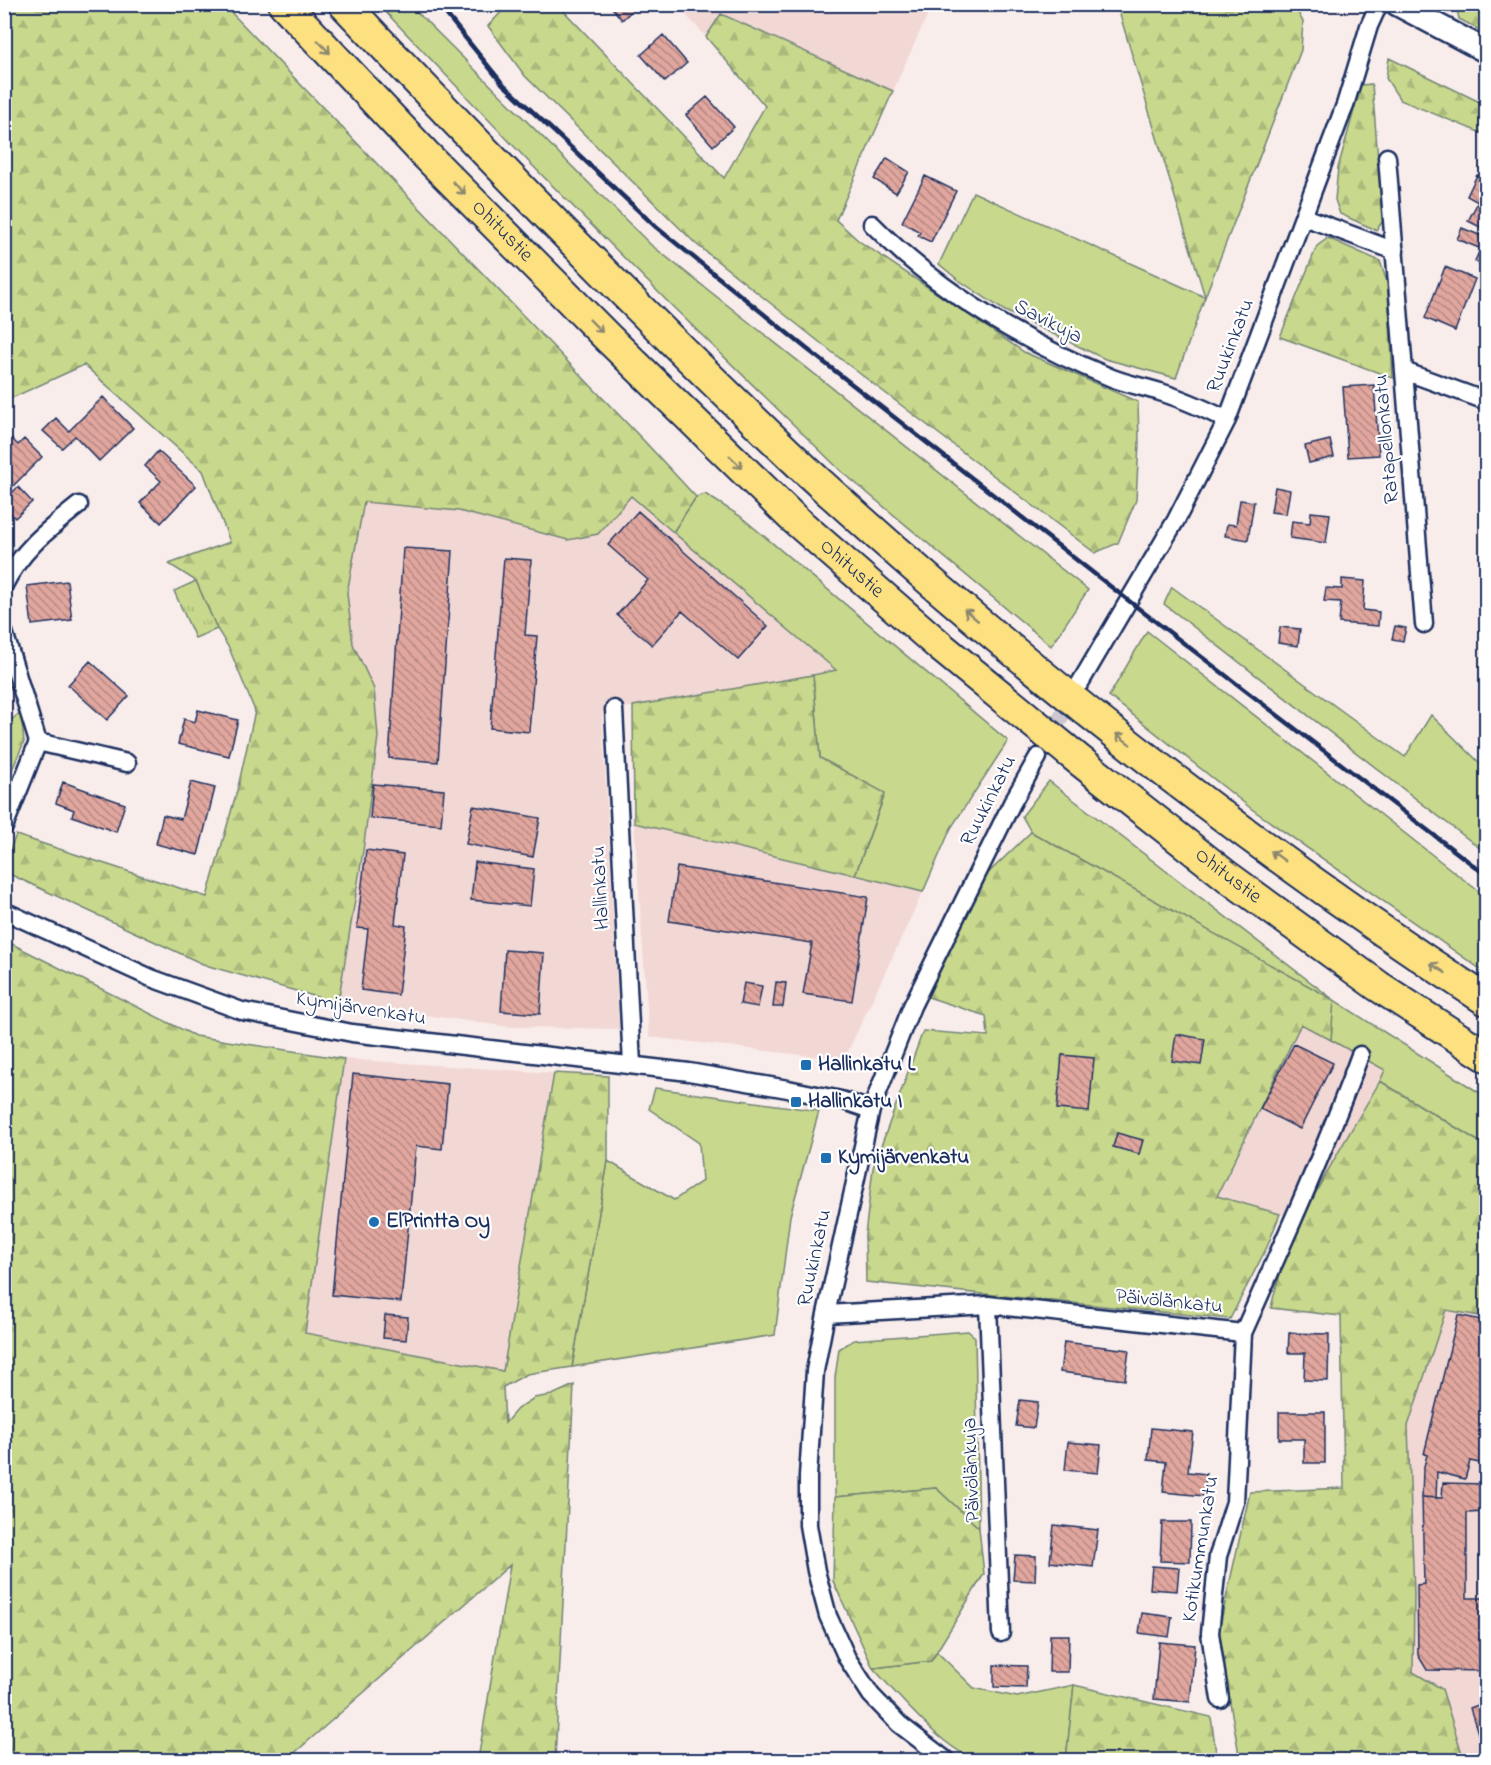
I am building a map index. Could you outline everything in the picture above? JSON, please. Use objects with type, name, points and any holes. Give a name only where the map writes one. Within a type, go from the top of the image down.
[{"type":"highway","name":"Ohitustie","points":[[284,4],[425,154],[608,338],[792,517],[941,647],[1079,760],[1228,877],[1378,986],[1486,1056]]},
{"type":"highway","name":"Ohitustie","points":[[344,4],[635,306],[848,508],[969,613],[1102,723],[1252,837],[1407,948],[1486,1000]]},
{"type":"street","name":"Ruukinkatu","points":[[1080,683],[1176,520],[1227,420],[1345,105],[1369,26],[1379,4]]},
{"type":"street","points":[[1397,4],[1486,51]]},
{"type":"street","name":"Ratapellonkatu","points":[[1387,158],[1424,624]]},
{"type":"street","points":[[1304,217],[1395,252]]},
{"type":"street","name":"Savikuja","points":[[872,224],[895,248],[921,269],[999,324],[1113,379],[1184,400],[1227,420]]},
{"type":"street","points":[[1404,371],[1486,401]]},
{"type":"street","points":[[4,585],[14,565],[42,535],[79,505]]},
{"type":"street","points":[[4,632],[38,742],[4,827]]},
{"type":"street","name":"Hallinkatu","points":[[614,709],[632,1065]]},
{"type":"street","points":[[38,742],[127,763]]},
{"type":"street","name":"Ruukinkatu","points":[[946,1761],[899,1724],[871,1695],[847,1658],[828,1616],[816,1571],[808,1525],[808,1476],[815,1371],[871,1110],[912,1006],[1012,803],[1038,756]]},
{"type":"street","name":"Kymijärvenkatu","points":[[4,911],[151,978],[242,1011],[352,1033],[689,1072],[841,1100],[871,1110]]},
{"type":"street","name":"Päivölänkatu","points":[[826,1314],[987,1305],[1243,1333],[1333,1129],[1360,1055]]},
{"type":"street","name":"Päivölänkuja","points":[[987,1305],[1001,1633]]},
{"type":"street","name":"Kotikummunkatu","points":[[1220,1699],[1210,1633],[1218,1556],[1234,1502],[1243,1333]]},
{"type":"shaded area","points":[[677,5],[932,5],[893,91],[721,14],[706,37]]},
{"type":"shaded area","points":[[631,496],[836,671],[602,712],[619,1029],[510,1027],[338,1003],[363,851],[374,689],[353,644],[347,593],[364,502],[459,511],[568,540],[598,534]]},
{"type":"shaded area","points":[[634,823],[923,892],[844,1060],[649,1037]]},
{"type":"shaded area","points":[[1301,1023],[1386,1070],[1301,1220],[1217,1197]]},
{"type":"shaded area","points":[[344,1059],[554,1073],[503,1371],[305,1333]]},
{"type":"shaded area","points":[[1446,1309],[1486,1317],[1486,1760],[1464,1760],[1442,1689],[1413,1672],[1414,1594],[1408,1426]]},
{"type":"green space","points":[[5,5],[224,5],[696,497],[673,532],[631,496],[598,534],[568,540],[459,511],[364,502],[347,593],[353,644],[374,689],[378,737],[363,851],[338,1003],[205,965],[5,872],[5,861],[16,835],[207,897],[238,787],[255,711],[229,648],[217,629],[196,581],[169,564],[230,542],[203,471],[84,365],[7,400],[5,403]]},
{"type":"green space","points":[[379,5],[410,5],[650,244],[1088,590],[1051,646],[841,471],[528,161]]},
{"type":"green space","points":[[508,5],[558,5],[724,178],[765,106],[706,37],[721,14],[893,91],[836,220],[859,241],[1024,352],[1138,402],[1139,443],[1136,500],[1118,543],[1095,553],[842,360],[696,244],[525,76],[488,26]]},
{"type":"green space","points":[[1117,5],[1294,5],[1303,22],[1301,50],[1205,297]]},
{"type":"green space","points":[[1456,5],[1486,5],[1486,33],[1459,19]]},
{"type":"green space","points":[[1389,58],[1486,105],[1486,135],[1400,100],[1386,78]]},
{"type":"green space","points":[[1372,84],[1383,221],[1376,230],[1340,214],[1335,200],[1338,168],[1361,85]]},
{"type":"green space","points":[[973,192],[1205,297],[1176,378],[1105,359],[1005,311],[939,264]]},
{"type":"green space","points":[[1328,238],[1380,261],[1388,285],[1393,378],[1280,337],[1317,246]]},
{"type":"green space","points":[[705,494],[740,516],[1008,741],[951,828],[923,892],[855,875],[885,794],[820,758],[813,675],[836,670],[673,532],[696,497]]},
{"type":"green space","points":[[196,581],[217,629],[195,638],[174,591]]},
{"type":"green space","points":[[1172,587],[1405,757],[1431,715],[1486,769],[1486,853],[1164,604]]},
{"type":"green space","points":[[1147,631],[1486,897],[1486,973],[1253,810],[1109,696]]},
{"type":"green space","points":[[813,675],[820,758],[885,793],[855,875],[634,823],[633,706]]},
{"type":"green space","points":[[21,712],[24,742],[5,786],[5,725]]},
{"type":"green space","points":[[1049,781],[1334,1000],[1486,1097],[1486,1146],[1380,1081],[1385,1070],[1331,1040],[1333,1000],[1031,832],[1022,816]]},
{"type":"green space","points":[[1031,832],[1334,1000],[1331,1040],[1301,1024],[1217,1196],[1280,1214],[1267,1247],[1230,1319],[866,1282],[865,1235],[873,1168],[923,1031],[988,1036],[986,1016],[928,997],[984,877]]},
{"type":"green space","points":[[4,940],[195,1036],[344,1059],[305,1333],[503,1371],[554,1073],[608,1076],[608,1161],[572,1367],[527,1374],[503,1387],[505,1423],[517,1409],[534,1398],[552,1395],[574,1385],[555,1760],[478,1760],[510,1565],[291,1756],[291,1760],[5,1760]]},
{"type":"green space","points":[[1380,1081],[1486,1146],[1486,1317],[1446,1310],[1408,1426],[1414,1594],[1413,1672],[1442,1689],[1464,1760],[1240,1760],[1218,1634],[1250,1492],[1344,1488],[1341,1316],[1271,1308],[1289,1249],[1302,1220],[1316,1191]]},
{"type":"green space","points":[[655,1088],[819,1111],[790,1216],[775,1335],[572,1367],[608,1161],[674,1200],[702,1181],[699,1143],[649,1109]]},
{"type":"green space","points":[[968,1331],[975,1337],[979,1528],[936,1488],[835,1497],[835,1378],[839,1349],[854,1340]]},
{"type":"green space","points":[[936,1488],[979,1528],[984,1574],[931,1661],[873,1668],[833,1581],[835,1497]]},
{"type":"green space","points":[[937,1652],[974,1688],[1017,1697],[1074,1685],[1066,1760],[1001,1762],[968,1756],[938,1736],[873,1668],[931,1661]]},
{"type":"green space","points":[[1074,1685],[1211,1717],[1217,1760],[1066,1760]]},
{"type":"building","points":[[609,4],[639,4],[622,20]]},
{"type":"building","points":[[663,35],[687,63],[665,82],[641,55]]},
{"type":"building","points":[[707,97],[734,127],[713,146],[686,115]]},
{"type":"building","points":[[887,158],[909,172],[896,193],[874,179]]},
{"type":"building","points":[[1477,175],[1486,179],[1486,230],[1468,221],[1478,202],[1467,196]]},
{"type":"building","points":[[925,176],[956,191],[931,242],[918,236],[920,232],[902,222]]},
{"type":"building","points":[[1462,228],[1484,237],[1479,248],[1457,239]]},
{"type":"building","points":[[1480,250],[1486,252],[1486,266],[1475,261]]},
{"type":"building","points":[[1445,267],[1475,279],[1455,331],[1425,318]]},
{"type":"building","points":[[1374,385],[1379,455],[1348,457],[1343,387]]},
{"type":"building","points":[[103,397],[133,428],[99,461],[75,436],[62,448],[43,431],[56,418],[69,431]]},
{"type":"building","points":[[8,435],[18,445],[24,439],[42,457],[6,493],[4,438]]},
{"type":"building","points":[[1330,440],[1334,457],[1309,463],[1305,446]]},
{"type":"building","points":[[158,451],[196,486],[161,523],[140,503],[161,481],[145,466]]},
{"type":"building","points":[[18,487],[32,502],[15,518],[4,507],[4,500]]},
{"type":"building","points":[[1275,487],[1290,490],[1286,514],[1271,512]]},
{"type":"building","points":[[1240,500],[1254,502],[1248,540],[1225,536],[1227,524],[1236,525]]},
{"type":"building","points":[[638,511],[768,626],[738,660],[682,611],[652,645],[617,615],[648,580],[608,545]]},
{"type":"building","points":[[1311,512],[1330,514],[1326,543],[1290,538],[1292,521],[1310,523]]},
{"type":"building","points":[[403,548],[453,551],[438,762],[389,758]]},
{"type":"building","points":[[504,558],[531,560],[525,635],[537,636],[529,732],[490,728]]},
{"type":"building","points":[[1342,579],[1365,581],[1363,610],[1379,612],[1378,626],[1339,623],[1341,602],[1324,601],[1326,588],[1342,589]]},
{"type":"building","points":[[67,581],[72,620],[32,625],[27,586]]},
{"type":"building","points":[[1395,626],[1406,628],[1403,641],[1392,639]]},
{"type":"building","points":[[1280,627],[1300,629],[1298,646],[1278,643]]},
{"type":"building","points":[[90,661],[129,696],[107,720],[68,685]]},
{"type":"building","points":[[198,710],[238,720],[229,756],[178,744],[184,719],[195,722]]},
{"type":"building","points":[[63,782],[125,804],[116,832],[72,816],[74,810],[56,803]]},
{"type":"building","points":[[191,782],[215,788],[198,855],[156,844],[163,815],[181,819]]},
{"type":"building","points":[[373,784],[444,790],[441,825],[370,818]]},
{"type":"building","points":[[473,806],[540,818],[533,857],[466,844]]},
{"type":"building","points":[[366,850],[403,855],[395,924],[406,926],[398,995],[361,990],[368,929],[357,928]]},
{"type":"building","points":[[475,862],[534,869],[530,906],[471,900]]},
{"type":"building","points":[[677,867],[868,897],[852,1001],[803,994],[812,943],[669,921]]},
{"type":"building","points":[[505,950],[544,953],[540,1014],[501,1011]]},
{"type":"building","points":[[776,982],[786,983],[783,1007],[773,1007]]},
{"type":"building","points":[[744,983],[762,986],[758,1007],[740,1004]]},
{"type":"building","points":[[1176,1034],[1205,1039],[1201,1065],[1172,1061]]},
{"type":"building","points":[[1294,1044],[1333,1063],[1300,1129],[1260,1109]]},
{"type":"building","points":[[1062,1055],[1094,1058],[1089,1112],[1057,1109]]},
{"type":"building","name":"ElPrintta Oy","points":[[353,1074],[448,1084],[442,1149],[416,1146],[401,1302],[332,1295]]},
{"type":"building","points":[[1117,1133],[1143,1140],[1139,1154],[1113,1147]]},
{"type":"building","points":[[385,1315],[408,1317],[406,1340],[383,1338]]},
{"type":"building","points":[[1458,1315],[1486,1321],[1486,1453],[1484,1464],[1470,1461],[1465,1479],[1437,1472],[1436,1498],[1422,1497],[1423,1470],[1427,1455],[1424,1454]]},
{"type":"building","points":[[1289,1333],[1329,1334],[1328,1381],[1304,1380],[1305,1353],[1288,1353]]},
{"type":"building","points":[[1064,1342],[1129,1350],[1125,1380],[1060,1372]]},
{"type":"building","points":[[1020,1400],[1038,1402],[1034,1428],[1016,1426]]},
{"type":"building","points":[[1279,1412],[1325,1412],[1325,1463],[1304,1463],[1304,1439],[1279,1439]]},
{"type":"building","points":[[1151,1428],[1193,1432],[1188,1472],[1206,1474],[1204,1496],[1163,1492],[1166,1462],[1148,1460]]},
{"type":"building","points":[[1068,1442],[1101,1445],[1098,1473],[1065,1470]]},
{"type":"building","points":[[1443,1483],[1486,1484],[1486,1512],[1467,1513],[1467,1598],[1485,1598],[1486,1671],[1427,1670],[1418,1655],[1417,1585],[1424,1584],[1422,1497],[1442,1498]]},
{"type":"building","points":[[1162,1522],[1191,1522],[1190,1562],[1160,1561]]},
{"type":"building","points":[[1054,1525],[1098,1530],[1093,1567],[1050,1562]]},
{"type":"building","points":[[1015,1555],[1036,1556],[1035,1581],[1013,1580]]},
{"type":"building","points":[[1152,1566],[1179,1568],[1177,1591],[1150,1589]]},
{"type":"building","points":[[1142,1613],[1172,1617],[1169,1637],[1139,1633]]},
{"type":"building","points":[[1050,1635],[1069,1635],[1068,1672],[1049,1672]]},
{"type":"building","points":[[1159,1642],[1195,1645],[1190,1702],[1154,1699]]},
{"type":"building","points":[[994,1665],[1027,1666],[1026,1688],[994,1687]]},
{"type":"building","points":[[1486,1702],[1486,1752],[1484,1752],[1470,1708]]},
{"type":"tunnel","points":[[1046,743],[1075,692]]},
{"type":"railway","points":[[438,4],[502,83],[656,227],[807,349],[1147,615],[1486,875]]},
{"type":"place","name":"Hallinkatu L","points":[[806,1065]]},
{"type":"place","name":"Hallinkatu I","points":[[796,1102]]},
{"type":"place","name":"Kymijärvenkatu","points":[[826,1158]]},
{"type":"place","name":"ElPrintta Oy","points":[[374,1222]]}]
